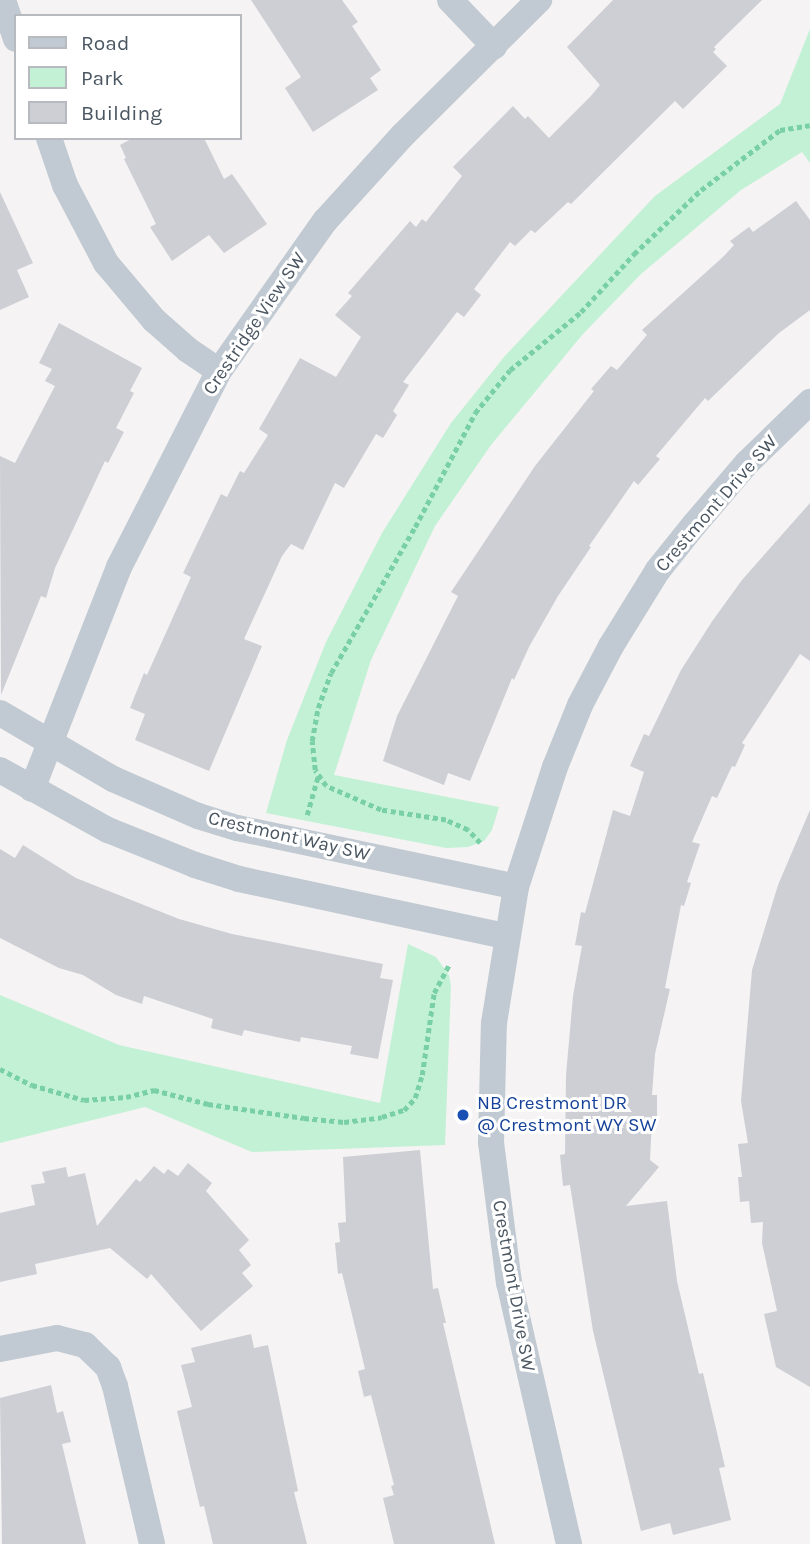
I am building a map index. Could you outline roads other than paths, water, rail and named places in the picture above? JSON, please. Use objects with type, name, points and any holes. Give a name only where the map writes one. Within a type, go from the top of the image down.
[{"type":"street","points":[[3,0],[14,33]]},
{"type":"street","points":[[450,0],[494,46]]},
{"type":"street","name":"Crestridge View SW","points":[[32,789],[119,567],[219,371],[325,221],[403,135],[539,0]]},
{"type":"street","points":[[50,140],[65,185],[106,263],[154,320],[188,350],[219,371]]},
{"type":"street","name":"Crestmont Drive SW","points":[[569,1544],[512,1296],[499,1221],[491,1142],[494,1023],[516,887],[555,767],[580,705],[611,646],[658,570],[694,525],[747,463],[810,402]]},
{"type":"street","name":"Crestmont Way SW","points":[[0,713],[113,779],[198,816],[237,828],[516,887]]},
{"type":"street","points":[[0,770],[107,830],[206,869],[239,879],[506,936]]},
{"type":"street","points":[[0,1349],[57,1338],[85,1345],[108,1367],[115,1386],[152,1544]]},
{"type":"place","name":"NB Crestmont DR @ Crestmont WY SW","points":[[463,1115]]}]
